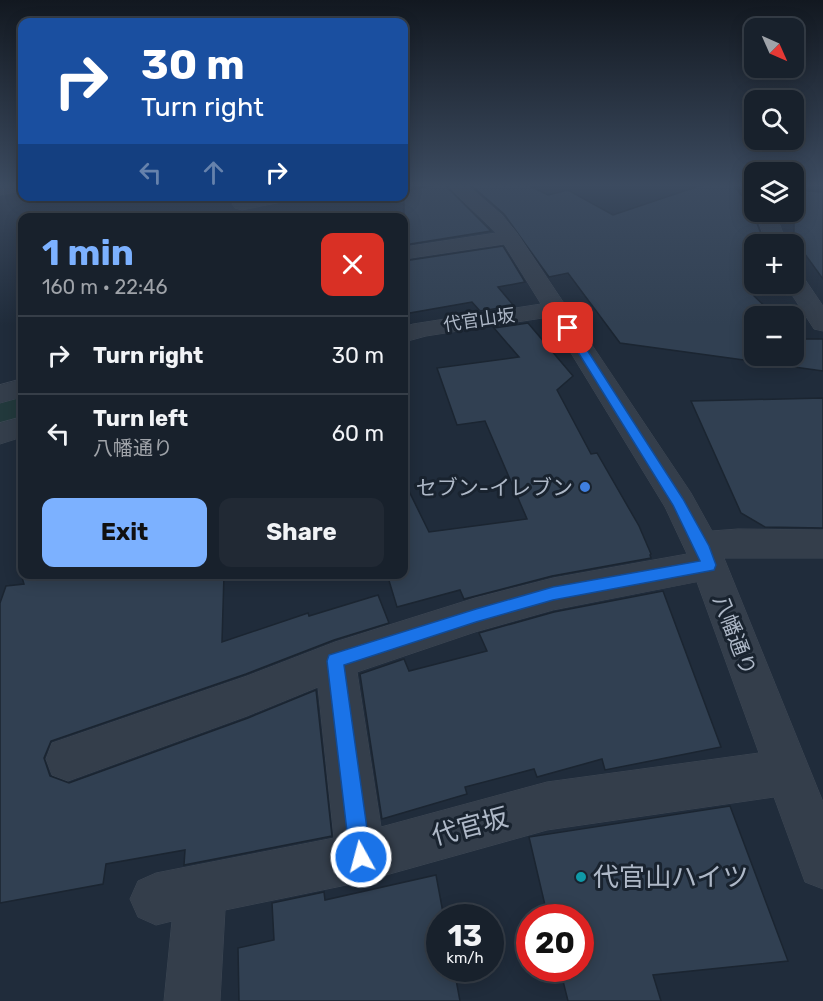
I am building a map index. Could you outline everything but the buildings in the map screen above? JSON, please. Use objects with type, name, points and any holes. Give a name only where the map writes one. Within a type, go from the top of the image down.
[{"type":"street","name":"八幡通り","points":[[506,232],[679,502],[705,556],[823,864]]},
{"type":"street","points":[[408,252],[510,237]]},
{"type":"street","points":[[803,294],[823,324]]},
{"type":"street","name":"代官山坂","points":[[408,330],[556,309]]},
{"type":"street","points":[[0,394],[18,389]]},
{"type":"street","points":[[0,434],[18,428]]},
{"type":"street","points":[[68,759],[247,696],[335,661],[476,615],[705,556],[738,543],[823,544]]},
{"type":"street","points":[[335,661],[361,857]]},
{"type":"street","name":"代官坂","points":[[192,1001],[178,895],[361,857],[547,806],[787,771]]},
{"type":"green space","points":[[18,396],[18,421],[0,425],[0,401]]},
{"type":"place","name":"セブン-イレブン","points":[[585,487]]},
{"type":"place","name":"代官山ハイツ","points":[[581,877]]},
{"type":"route","points":[[361,857],[335,661],[476,615],[553,594],[709,565],[702,546],[679,502],[568,328]]}]
